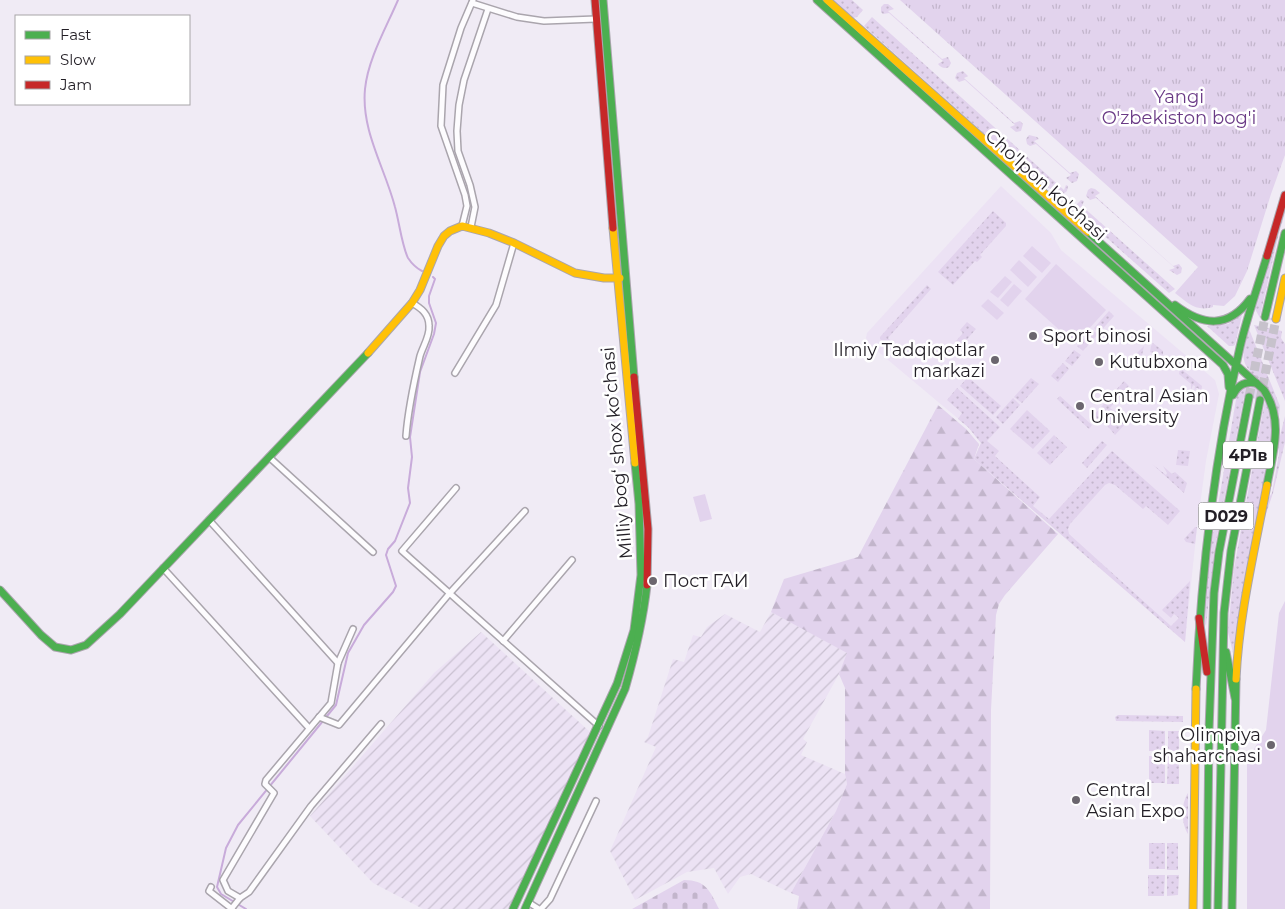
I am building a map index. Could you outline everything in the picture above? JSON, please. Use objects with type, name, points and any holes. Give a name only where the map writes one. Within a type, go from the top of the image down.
[{"type":"main road","name":"Milliy bog‘ shox ko‘chasi","points":[[595,0],[607,100]]},
{"type":"main road","name":"Milliy bog‘ shox ko‘chasi","points":[[513,909],[617,684],[629,649],[637,613],[642,564],[639,504],[617,278],[603,0]]},
{"type":"main road","name":"Cho'lpon ko'chasi","points":[[817,0],[1223,365],[1229,379],[1229,405]]},
{"type":"main road","name":"Cho'lpon ko'chasi","points":[[827,0],[1259,384],[1268,395],[1276,418],[1276,434],[1242,618],[1237,656],[1235,698]]},
{"type":"main road","name":"Milliy bog‘ shox ko‘chasi","points":[[525,909],[625,689],[636,652],[647,593],[649,560],[648,514],[610,143]]},
{"type":"main road","points":[[1193,909],[1194,725],[1199,618],[1209,519],[1236,364],[1285,195]]},
{"type":"main road","points":[[0,590],[47,641],[55,647],[71,650],[86,645],[120,614],[389,331],[420,290],[438,246],[444,236],[450,231],[462,226],[471,227],[514,243],[575,273],[604,278],[625,277]]},
{"type":"main road","points":[[1265,317],[1285,232]]},
{"type":"main road","points":[[1133,274],[1184,312],[1196,318],[1212,321],[1228,319],[1241,312],[1259,280]]},
{"type":"main road","points":[[1276,319],[1285,278]]},
{"type":"main road","points":[[1229,405],[1240,385],[1249,382],[1259,384]]},
{"type":"main road","name":"D029","points":[[1210,697],[1214,593],[1219,552],[1249,397]]},
{"type":"main road","name":"4Р1в","points":[[1238,510],[1260,400]]},
{"type":"main road","name":"D029","points":[[1218,909],[1222,634],[1228,572],[1238,510]]},
{"type":"main road","points":[[1199,618],[1210,697],[1207,909]]},
{"type":"main road","points":[[1222,634],[1235,698],[1232,909]]},
{"type":"main road","points":[[558,812],[567,816]]},
{"type":"street","points":[[462,226],[467,206],[466,195],[441,126],[443,84],[472,1],[483,3],[488,9],[517,17],[544,21],[596,20]]},
{"type":"street","points":[[471,227],[475,208],[458,151],[459,105],[464,80],[488,9]]},
{"type":"street","points":[[455,373],[496,306],[514,243]]},
{"type":"street","points":[[406,436],[415,378],[424,344],[429,333],[429,324],[424,310],[412,302]]},
{"type":"street","points":[[269,456],[373,552]]},
{"type":"street","points":[[456,488],[402,551],[599,726]]},
{"type":"street","points":[[322,718],[339,725],[449,594],[525,511]]},
{"type":"street","points":[[209,520],[338,663]]},
{"type":"street","points":[[503,641],[572,560]]},
{"type":"street","points":[[162,568],[309,728]]},
{"type":"street","points":[[240,898],[228,891],[223,880],[274,793],[265,784],[266,780],[309,728],[322,718],[331,703],[338,663],[353,630]]},
{"type":"street","points":[[211,887],[209,891],[232,909],[240,898],[249,892],[310,806],[381,724]]},
{"type":"street","points":[[528,902],[540,909],[550,899],[596,801]]},
{"type":"shaded area","name":"Central Asian University","points":[[1001,186],[1051,233],[1061,250],[1215,380],[1219,394],[1206,461],[1185,642],[974,459],[981,443],[968,427],[869,344],[866,338],[867,333]]},
{"type":"shaded area","points":[[771,612],[848,653],[839,674],[803,739],[807,742],[801,755],[845,774],[847,784],[836,811],[791,893],[751,874],[740,877],[728,894],[714,868],[687,872],[635,900],[610,851],[656,747],[644,742],[648,737],[673,659],[684,662],[693,635],[701,637],[707,627],[725,614],[760,632]]},
{"type":"shaded area","points":[[481,632],[590,732],[508,909],[423,909],[373,883],[310,816],[434,673]]},
{"type":"green space","points":[[833,0],[852,0],[863,10],[857,17],[853,18]]},
{"type":"green space","name":"Yangi O'zbekiston bog'i","points":[[900,0],[1285,0],[1285,155],[1247,271],[1235,296],[1224,306],[1213,305],[1213,307],[1202,308],[1192,306],[1175,293],[1198,267]]},
{"type":"green space","points":[[884,4],[888,4],[894,9],[888,11],[942,59],[948,57],[951,63],[949,67],[940,66],[938,64],[943,61],[889,13],[883,14],[881,7]]},
{"type":"green space","points":[[872,17],[1064,190],[1066,185],[1068,186],[1067,191],[1060,197],[997,145],[864,26]]},
{"type":"green space","points":[[963,71],[968,76],[964,78],[1014,123],[1020,121],[1023,124],[1021,131],[1016,132],[1010,127],[1015,125],[965,80],[959,82],[955,78],[957,73]]},
{"type":"green space","points":[[1029,135],[1037,137],[1039,139],[1034,141],[1070,173],[1076,171],[1079,174],[1077,181],[1072,183],[1066,178],[1071,175],[1036,144],[1030,146],[1027,144],[1026,139]]},
{"type":"green space","points":[[1091,188],[1100,193],[1095,196],[1173,266],[1179,264],[1182,268],[1181,273],[1177,275],[1169,270],[1175,268],[1096,198],[1090,200],[1086,196]]},
{"type":"green space","points":[[1081,200],[1084,201],[1082,206],[1175,289],[1169,293],[1073,208]]},
{"type":"green space","points":[[1285,207],[1260,316],[1281,320],[1280,322],[1260,318],[1255,309]]},
{"type":"green space","points":[[993,211],[1006,223],[1006,226],[980,255],[982,257],[977,262],[975,261],[953,285],[938,272]]},
{"type":"green space","points":[[1032,246],[1051,263],[1042,273],[1023,256]]},
{"type":"green space","points":[[1019,260],[1037,277],[1028,287],[1010,270]]},
{"type":"green space","points":[[1056,264],[1106,310],[1075,344],[1025,299]]},
{"type":"green space","points":[[1005,276],[1012,282],[998,298],[990,292]]},
{"type":"green space","points":[[1014,284],[1022,291],[1008,307],[1000,300]]},
{"type":"green space","points":[[927,285],[931,289],[888,338],[895,345],[891,349],[880,337]]},
{"type":"green space","points":[[988,299],[1004,313],[997,320],[981,306]]},
{"type":"green space","points":[[1109,311],[1114,316],[1099,333],[1094,328]]},
{"type":"green space","points":[[1242,315],[1235,345],[1233,346],[1229,346],[1207,326],[1228,324]]},
{"type":"green space","points":[[967,322],[976,329],[961,346],[956,341],[963,333],[960,330]]},
{"type":"green space","points":[[1254,325],[1282,331],[1281,338],[1285,344],[1285,401]]},
{"type":"green space","points":[[1249,329],[1280,406],[1279,416],[1271,394],[1245,364],[1245,344]]},
{"type":"green space","points":[[1092,330],[1098,334],[1083,351],[1077,346]]},
{"type":"green space","points":[[1153,343],[1163,351],[1163,355],[1150,352]]},
{"type":"green space","points":[[1144,346],[1142,355],[1149,359],[1147,365],[1135,363],[1137,353]]},
{"type":"green space","points":[[1074,350],[1081,355],[1072,366],[1065,361]]},
{"type":"green space","points":[[1063,363],[1069,369],[1058,382],[1051,376]]},
{"type":"green space","points":[[1180,368],[1202,386],[1200,400],[1198,399],[1198,388],[1196,388],[1194,393],[1195,386],[1193,385],[1191,390],[1191,384],[1179,374]]},
{"type":"green space","points":[[968,377],[1001,406],[993,415],[960,386]]},
{"type":"green space","points":[[1031,378],[1039,384],[1022,403],[1014,397]]},
{"type":"green space","points":[[1124,381],[1129,386],[1110,408],[1115,410],[1127,422],[1115,435],[1105,423],[1103,424],[1094,415]]},
{"type":"green space","points":[[1254,386],[1263,393],[1269,404],[1273,428],[1233,653],[1228,632],[1234,568],[1265,400],[1244,397],[1215,547],[1206,626],[1203,619],[1210,552],[1237,394],[1244,387]]},
{"type":"green space","points":[[957,388],[1000,427],[987,441],[999,451],[995,456],[1040,497],[1033,506],[1049,519],[1112,451],[1180,511],[1168,525],[1146,506],[1143,509],[1115,485],[1109,483],[1105,485],[1070,524],[1068,529],[1069,534],[1171,626],[1179,618],[1174,614],[1171,618],[1162,610],[1190,581],[1185,642],[974,459],[981,443],[968,427],[958,419],[962,413],[947,400]]},
{"type":"green space","points":[[1060,396],[1092,425],[1089,429],[1057,399]]},
{"type":"green space","points":[[1013,398],[1020,405],[1003,424],[996,417]]},
{"type":"green space","points":[[938,405],[966,429],[979,444],[974,459],[1058,534],[1005,595],[999,604],[996,615],[991,710],[990,909],[797,909],[799,896],[791,893],[836,811],[847,784],[845,774],[845,688],[839,674],[847,653],[771,612],[784,579],[858,557]]},
{"type":"green space","points":[[1027,410],[1050,431],[1033,449],[1010,429]]},
{"type":"green space","points":[[1285,416],[1285,442],[1273,493],[1262,526],[1268,499],[1272,493],[1279,454],[1278,444]]},
{"type":"green space","points":[[1054,435],[1067,447],[1050,465],[1037,453]]},
{"type":"green space","points":[[1102,441],[1107,445],[1087,468],[1082,463]]},
{"type":"green space","points":[[1178,450],[1190,451],[1188,466],[1176,465]]},
{"type":"green space","points":[[1152,464],[1166,475],[1167,473],[1163,466],[1172,474],[1175,472],[1187,483],[1184,493]]},
{"type":"green space","points":[[705,494],[712,519],[700,522],[693,497]]},
{"type":"green space","points":[[1197,527],[1195,544],[1186,542],[1184,539]]},
{"type":"green space","name":"Olimpiya shaharchasi","points":[[1285,601],[1285,909],[1247,909],[1247,760],[1266,730],[1279,613]]},
{"type":"green space","points":[[1118,715],[1183,716],[1183,722],[1116,721],[1115,717]]},
{"type":"green space","points":[[1149,730],[1165,731],[1165,751],[1149,751]]},
{"type":"green space","points":[[1168,731],[1179,731],[1179,751],[1168,751]]},
{"type":"green space","points":[[1149,756],[1165,756],[1165,783],[1149,783]]},
{"type":"green space","points":[[1168,756],[1179,756],[1179,784],[1167,784]]},
{"type":"green space","points":[[1188,793],[1188,834],[1184,825],[1183,814],[1184,802]]},
{"type":"green space","points":[[1149,843],[1165,843],[1165,869],[1149,869]]},
{"type":"green space","points":[[1167,843],[1178,843],[1178,870],[1167,870]]},
{"type":"green space","points":[[1148,875],[1165,875],[1164,896],[1148,896]]},
{"type":"green space","points":[[1167,875],[1179,875],[1178,895],[1167,896]]},
{"type":"green space","points":[[684,880],[702,884],[710,892],[719,909],[632,909]]},
{"type":"waterway","points":[[398,0],[370,66],[365,89],[365,105],[370,135],[391,192],[406,253],[413,264],[422,271]]},
{"type":"waterway","points":[[246,909],[221,894],[217,887],[226,848],[238,825],[336,705],[348,653],[364,625],[396,586],[386,555],[388,549],[395,541],[410,503],[408,488],[412,457],[410,437],[420,372],[434,334],[436,323],[429,303],[429,296],[435,279],[433,277]]},
{"type":"tunnel","points":[[1249,397],[1265,317]]},
{"type":"tunnel","points":[[1260,400],[1276,319]]},
{"type":"traffic: fast","points":[[603,0],[634,377]]},
{"type":"traffic: fast","points":[[817,0],[1223,365],[1228,374],[1229,387]]},
{"type":"traffic: fast","points":[[1088,232],[1264,390],[1274,413],[1275,425],[1274,448],[1267,485]]},
{"type":"traffic: fast","points":[[1265,317],[1285,233]]},
{"type":"traffic: fast","points":[[1196,689],[1201,603],[1216,474],[1231,389],[1243,336],[1267,256]]},
{"type":"traffic: fast","points":[[1175,305],[1195,317],[1215,321],[1233,316],[1250,299]]},
{"type":"traffic: fast","points":[[0,590],[41,635],[55,647],[71,650],[86,645],[120,614],[368,353]]},
{"type":"traffic: fast","points":[[1233,395],[1242,384],[1256,383]]},
{"type":"traffic: fast","points":[[1207,909],[1209,730],[1214,593],[1219,552],[1249,397]]},
{"type":"traffic: fast","points":[[1218,909],[1224,613],[1231,551],[1260,400]]},
{"type":"traffic: fast","points":[[513,909],[617,684],[634,630],[641,575],[639,504],[635,463]]},
{"type":"traffic: fast","points":[[525,909],[625,689],[638,637],[647,585]]},
{"type":"traffic: fast","points":[[1226,652],[1235,698]]},
{"type":"traffic: fast","points":[[1232,909],[1236,679]]},
{"type":"traffic: slow","points":[[827,0],[1088,232]]},
{"type":"traffic: slow","points":[[368,353],[412,303],[420,290],[444,236],[462,226],[489,233],[514,243],[575,273],[604,278],[620,278]]},
{"type":"traffic: slow","points":[[613,228],[635,463]]},
{"type":"traffic: slow","points":[[1276,319],[1285,278]]},
{"type":"traffic: slow","points":[[1236,679],[1240,630],[1267,485]]},
{"type":"traffic: slow","points":[[1193,909],[1196,689]]},
{"type":"traffic: jam","points":[[595,0],[613,228]]},
{"type":"traffic: jam","points":[[1267,256],[1285,195]]},
{"type":"traffic: jam","points":[[634,377],[648,529],[647,585]]},
{"type":"traffic: jam","points":[[1199,618],[1207,672]]},
{"type":"place","name":"Sport binosi","points":[[1033,336]]},
{"type":"place","name":"Ilmiy Tadqiqotlar markazi","points":[[995,360]]},
{"type":"place","name":"Kutubxona","points":[[1099,362]]},
{"type":"place","name":"Central Asian University","points":[[1080,406]]},
{"type":"place","name":"Пост ГАИ","points":[[653,581]]},
{"type":"place","name":"Olimpiya shaharchasi","points":[[1271,745]]},
{"type":"place","name":"Central Asian Expo","points":[[1076,800]]}]
